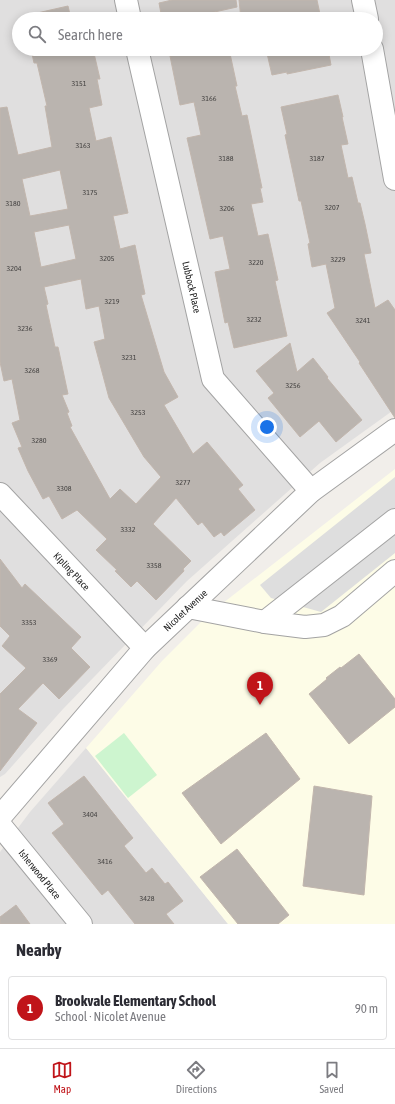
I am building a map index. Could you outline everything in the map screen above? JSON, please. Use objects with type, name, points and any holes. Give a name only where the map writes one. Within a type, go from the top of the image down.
[{"type":"street","points":[[126,0],[129,12]]},
{"type":"street","points":[[363,0],[366,12]]},
{"type":"street","name":"Lubbock Place","points":[[139,56],[213,379],[311,491]]},
{"type":"street","points":[[373,56],[395,179]]},
{"type":"street","name":"Nicolet Avenue","points":[[0,817],[145,648],[311,491],[395,430]]},
{"type":"street","name":"Kipling Place","points":[[0,494],[145,648]]},
{"type":"street","points":[[265,622],[395,520]]},
{"type":"street","points":[[188,607],[265,622],[305,627],[324,625],[342,616],[395,571]]},
{"type":"street","name":"Isherwood Place","points":[[0,825],[81,924]]},
{"type":"shaded area","points":[[0,0],[395,0],[395,409],[320,463],[187,581],[63,709],[5,774],[0,777]]},
{"type":"shaded area","points":[[395,469],[395,924],[228,924],[86,748],[162,661],[209,614]]},
{"type":"shaded area","points":[[395,477],[395,553],[321,612],[271,598],[260,585]]},
{"type":"shaded area","points":[[86,748],[228,924],[0,924],[0,852],[30,812]]},
{"type":"green space","points":[[124,733],[157,775],[128,798],[95,756]]},
{"type":"building","points":[[172,0],[236,0],[237,7],[214,12],[161,12],[159,3]]},
{"type":"building","points":[[239,0],[317,0],[320,12],[240,12]]},
{"type":"building","points":[[68,6],[69,12],[42,12]]},
{"type":"building","points":[[32,56],[95,56],[100,79],[97,79],[102,105],[89,108],[96,141],[111,137],[128,213],[113,216],[120,249],[135,245],[145,294],[141,295],[164,372],[178,397],[164,405],[193,454],[207,442],[243,485],[238,489],[255,510],[224,536],[221,532],[214,537],[202,522],[198,525],[176,498],[153,524],[191,561],[183,569],[184,571],[156,600],[137,581],[131,587],[115,571],[117,570],[96,550],[107,539],[77,510],[62,519],[49,496],[43,499],[18,448],[22,447],[12,423],[20,420],[12,379],[4,381],[0,362],[0,108],[7,107],[18,155],[52,147],[45,106],[47,106],[37,63],[34,63]],"holes":[[[60,170],[68,209],[30,216],[22,179]],[[69,225],[76,259],[41,267],[34,232]],[[81,279],[86,309],[99,306],[105,339],[94,342],[109,398],[144,457],[161,477],[136,504],[120,489],[110,499],[70,427],[72,426],[67,413],[69,412],[62,395],[68,394],[58,347],[55,347],[46,305],[48,304],[44,287]]]},
{"type":"building","points":[[170,56],[231,56],[237,86],[235,86],[242,116],[247,115],[262,188],[260,188],[263,202],[251,204],[258,236],[268,234],[278,280],[275,281],[287,336],[234,348],[228,322],[225,323],[215,272],[230,269],[223,236],[210,239],[187,138],[201,135],[194,102],[180,105]]},
{"type":"building","points":[[268,56],[329,56],[331,65],[287,74],[287,72],[272,75]]},
{"type":"building","points":[[338,95],[348,144],[341,145],[348,178],[352,177],[365,224],[371,253],[364,254],[375,308],[388,300],[395,310],[395,418],[327,313],[335,308],[326,264],[312,267],[308,244],[310,243],[301,201],[299,201],[285,135],[287,134],[281,107]]},
{"type":"building","points":[[290,343],[297,372],[313,358],[328,377],[327,378],[362,420],[336,442],[319,421],[300,437],[268,398],[274,393],[256,371]]},
{"type":"building","points":[[0,559],[22,588],[25,584],[81,637],[71,648],[90,667],[59,699],[43,683],[18,709],[37,723],[0,771],[0,694],[26,668],[2,646],[10,636],[0,626]]},
{"type":"building","points":[[359,654],[395,699],[395,707],[349,744],[309,694],[327,679],[326,678]]},
{"type":"building","points":[[266,733],[300,779],[221,844],[182,793]]},
{"type":"building","points":[[84,776],[133,838],[124,846],[146,873],[152,868],[165,884],[168,882],[183,901],[166,914],[174,924],[135,924],[108,890],[102,895],[52,833],[64,824],[48,803]]},
{"type":"building","points":[[314,786],[372,796],[364,895],[303,886]]},
{"type":"building","points":[[237,849],[289,915],[278,924],[238,924],[200,877]]},
{"type":"building","points":[[16,905],[30,924],[0,924],[0,917]]},
{"type":"place","name":"Brookvale Elementary School","points":[[260,705]]}]
